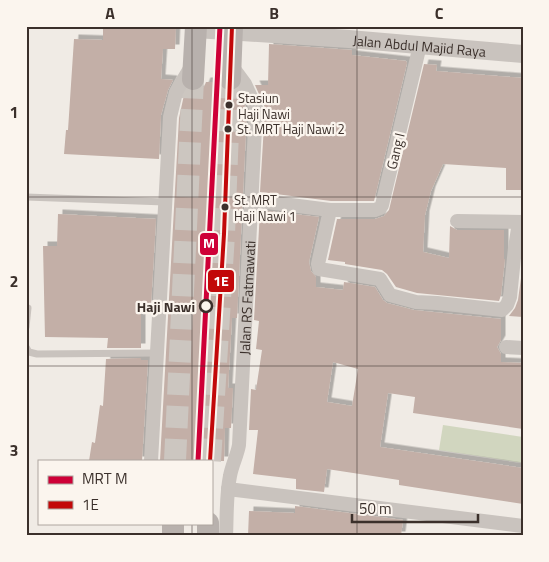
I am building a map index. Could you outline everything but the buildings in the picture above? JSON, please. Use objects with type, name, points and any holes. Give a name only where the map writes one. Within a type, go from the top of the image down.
[{"type":"main road","points":[[194,70],[196,28]]},
{"type":"main road","name":"Jalan RS Fatmawati","points":[[231,72],[232,28]]},
{"type":"street","name":"Jalan Abdul Majid Raya","points":[[196,28],[232,28],[523,54]]},
{"type":"street","name":"Gang I","points":[[251,200],[330,210],[375,210],[380,208],[420,45]]},
{"type":"street","points":[[151,460],[170,117],[180,84],[194,70]]},
{"type":"street","name":"Jalan RS Fatmawati","points":[[226,536],[230,474],[237,457],[239,445],[256,108],[251,94],[231,72]]},
{"type":"street","points":[[330,210],[318,264],[320,269],[380,279],[390,295],[416,302],[502,310],[507,305],[510,297],[515,248],[521,222],[457,222]]},
{"type":"street","points":[[506,347],[523,348]]},
{"type":"street","points":[[228,490],[523,526]]},
{"type":"lane","points":[[26,196],[165,202]]},
{"type":"lane","points":[[26,326],[28,308]]},
{"type":"lane","points":[[26,346],[29,352],[37,354],[157,353]]},
{"type":"green space","points":[[443,425],[523,437],[523,463],[439,450]]},
{"type":"tunnel","points":[[175,460],[193,79]]},
{"type":"tunnel","points":[[210,460],[224,234],[230,79]]},
{"type":"metro line","name":"M","points":[[198,460],[220,26]]},
{"type":"transit line","name":"1E","points":[[210,460],[224,234],[232,26]]},
{"type":"place","name":"Stasiun Haji Nawi","points":[[229,105]]},
{"type":"place","name":"St. MRT Haji Nawi 2","points":[[228,129]]},
{"type":"place","name":"St. MRT Haji Nawi 1","points":[[225,207]]},
{"type":"place","name":"Haji Nawi","points":[[206,306]]}]
